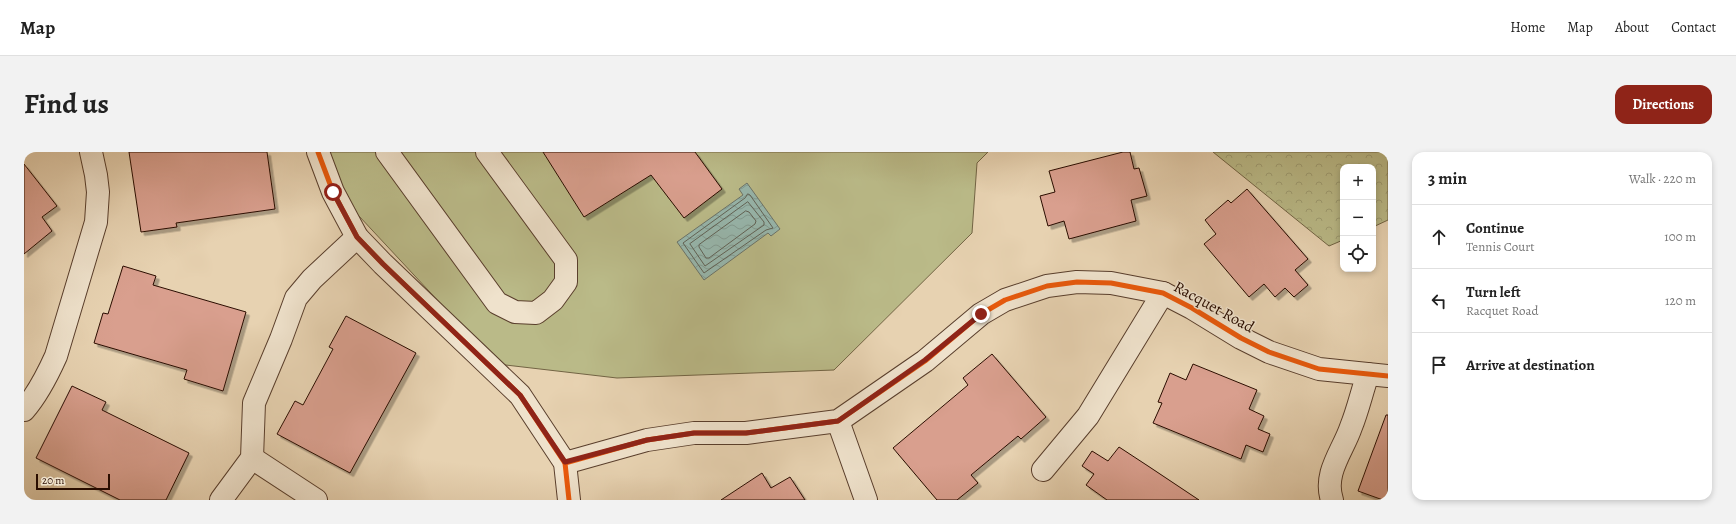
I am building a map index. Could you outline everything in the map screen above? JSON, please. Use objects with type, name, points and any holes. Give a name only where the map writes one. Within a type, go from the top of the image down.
[{"type":"street","points":[[24,410],[32,402],[47,377],[56,356],[96,222],[98,192],[91,152]]},
{"type":"street","points":[[318,152],[333,192],[357,237],[383,264],[520,395],[565,462],[569,500]]},
{"type":"street","points":[[387,152],[497,302],[515,312],[536,313],[553,300],[566,282],[566,260],[487,152]]},
{"type":"street","points":[[221,500],[252,458],[254,403],[281,339],[296,298],[312,278],[357,237]]},
{"type":"street","name":"Racquet Road","points":[[565,462],[663,437],[694,433],[746,433],[838,421],[925,360],[981,314],[1005,300],[1047,286],[1077,282],[1111,283],[1163,293],[1192,308],[1241,338],[1269,352],[1319,369],[1378,375]]},
{"type":"street","points":[[1043,470],[1088,416],[1163,293]]},
{"type":"street","points":[[1332,500],[1330,479],[1332,466],[1378,375]]},
{"type":"street","points":[[838,421],[866,500]]},
{"type":"street","points":[[252,458],[316,500]]},
{"type":"green space","points":[[321,152],[988,152],[977,163],[972,233],[834,370],[617,378],[497,364],[331,186]]},
{"type":"green space","points":[[1213,152],[1388,152],[1388,220],[1376,226],[1376,164],[1340,164],[1340,241],[1329,246]]},
{"type":"water","points":[[747,183],[780,229],[771,236],[768,233],[704,280],[677,242],[743,195],[739,189]]},
{"type":"building","points":[[129,152],[267,152],[275,209],[176,223],[177,227],[141,232]]},
{"type":"building","points":[[543,152],[695,152],[722,189],[684,218],[651,175],[584,217]]},
{"type":"building","points":[[1123,152],[1130,152],[1134,169],[1139,168],[1147,196],[1131,200],[1136,221],[1069,239],[1064,221],[1048,226],[1040,196],[1055,192],[1049,171]]},
{"type":"building","points":[[24,164],[57,206],[42,217],[52,231],[24,254]]},
{"type":"building","points":[[1247,189],[1308,259],[1295,270],[1308,285],[1294,297],[1285,288],[1275,297],[1264,284],[1249,297],[1204,244],[1216,234],[1205,220],[1228,200],[1231,203]]},
{"type":"building","points":[[123,266],[156,276],[153,285],[246,312],[223,391],[184,379],[187,370],[94,343],[103,313],[108,314]]},
{"type":"building","points":[[346,316],[416,353],[350,473],[277,434],[295,401],[303,405],[333,349],[329,347]]},
{"type":"building","points":[[992,354],[1046,417],[1021,439],[1018,436],[971,475],[978,483],[957,500],[937,500],[893,448],[968,385],[963,378]]},
{"type":"building","points":[[1193,364],[1257,390],[1249,409],[1264,416],[1258,429],[1270,434],[1263,452],[1246,445],[1241,459],[1153,423],[1162,403],[1158,402],[1170,373],[1186,380]]},
{"type":"building","points":[[72,386],[106,402],[102,410],[189,453],[166,500],[120,500],[36,458]]},
{"type":"building","points":[[1386,415],[1388,415],[1388,500],[1383,500],[1358,491]]},
{"type":"building","points":[[1119,447],[1199,500],[1107,500],[1086,485],[1094,474],[1082,466],[1092,451],[1108,461]]},
{"type":"building","points":[[762,473],[771,488],[790,477],[805,500],[721,500]]},
{"type":"cycle path","points":[[318,152],[333,192],[357,237],[383,264],[520,395],[565,463],[569,500]]},
{"type":"cycle path","points":[[565,463],[647,440],[694,433],[746,433],[838,421],[925,361],[981,314],[1005,300],[1047,286],[1077,282],[1111,283],[1163,293],[1192,308],[1241,338],[1269,352],[1319,369],[1388,376]]},
{"type":"route","points":[[333,192],[357,237],[383,264],[520,395],[565,462],[647,440],[694,433],[746,433],[838,421],[925,360],[981,314]]}]
